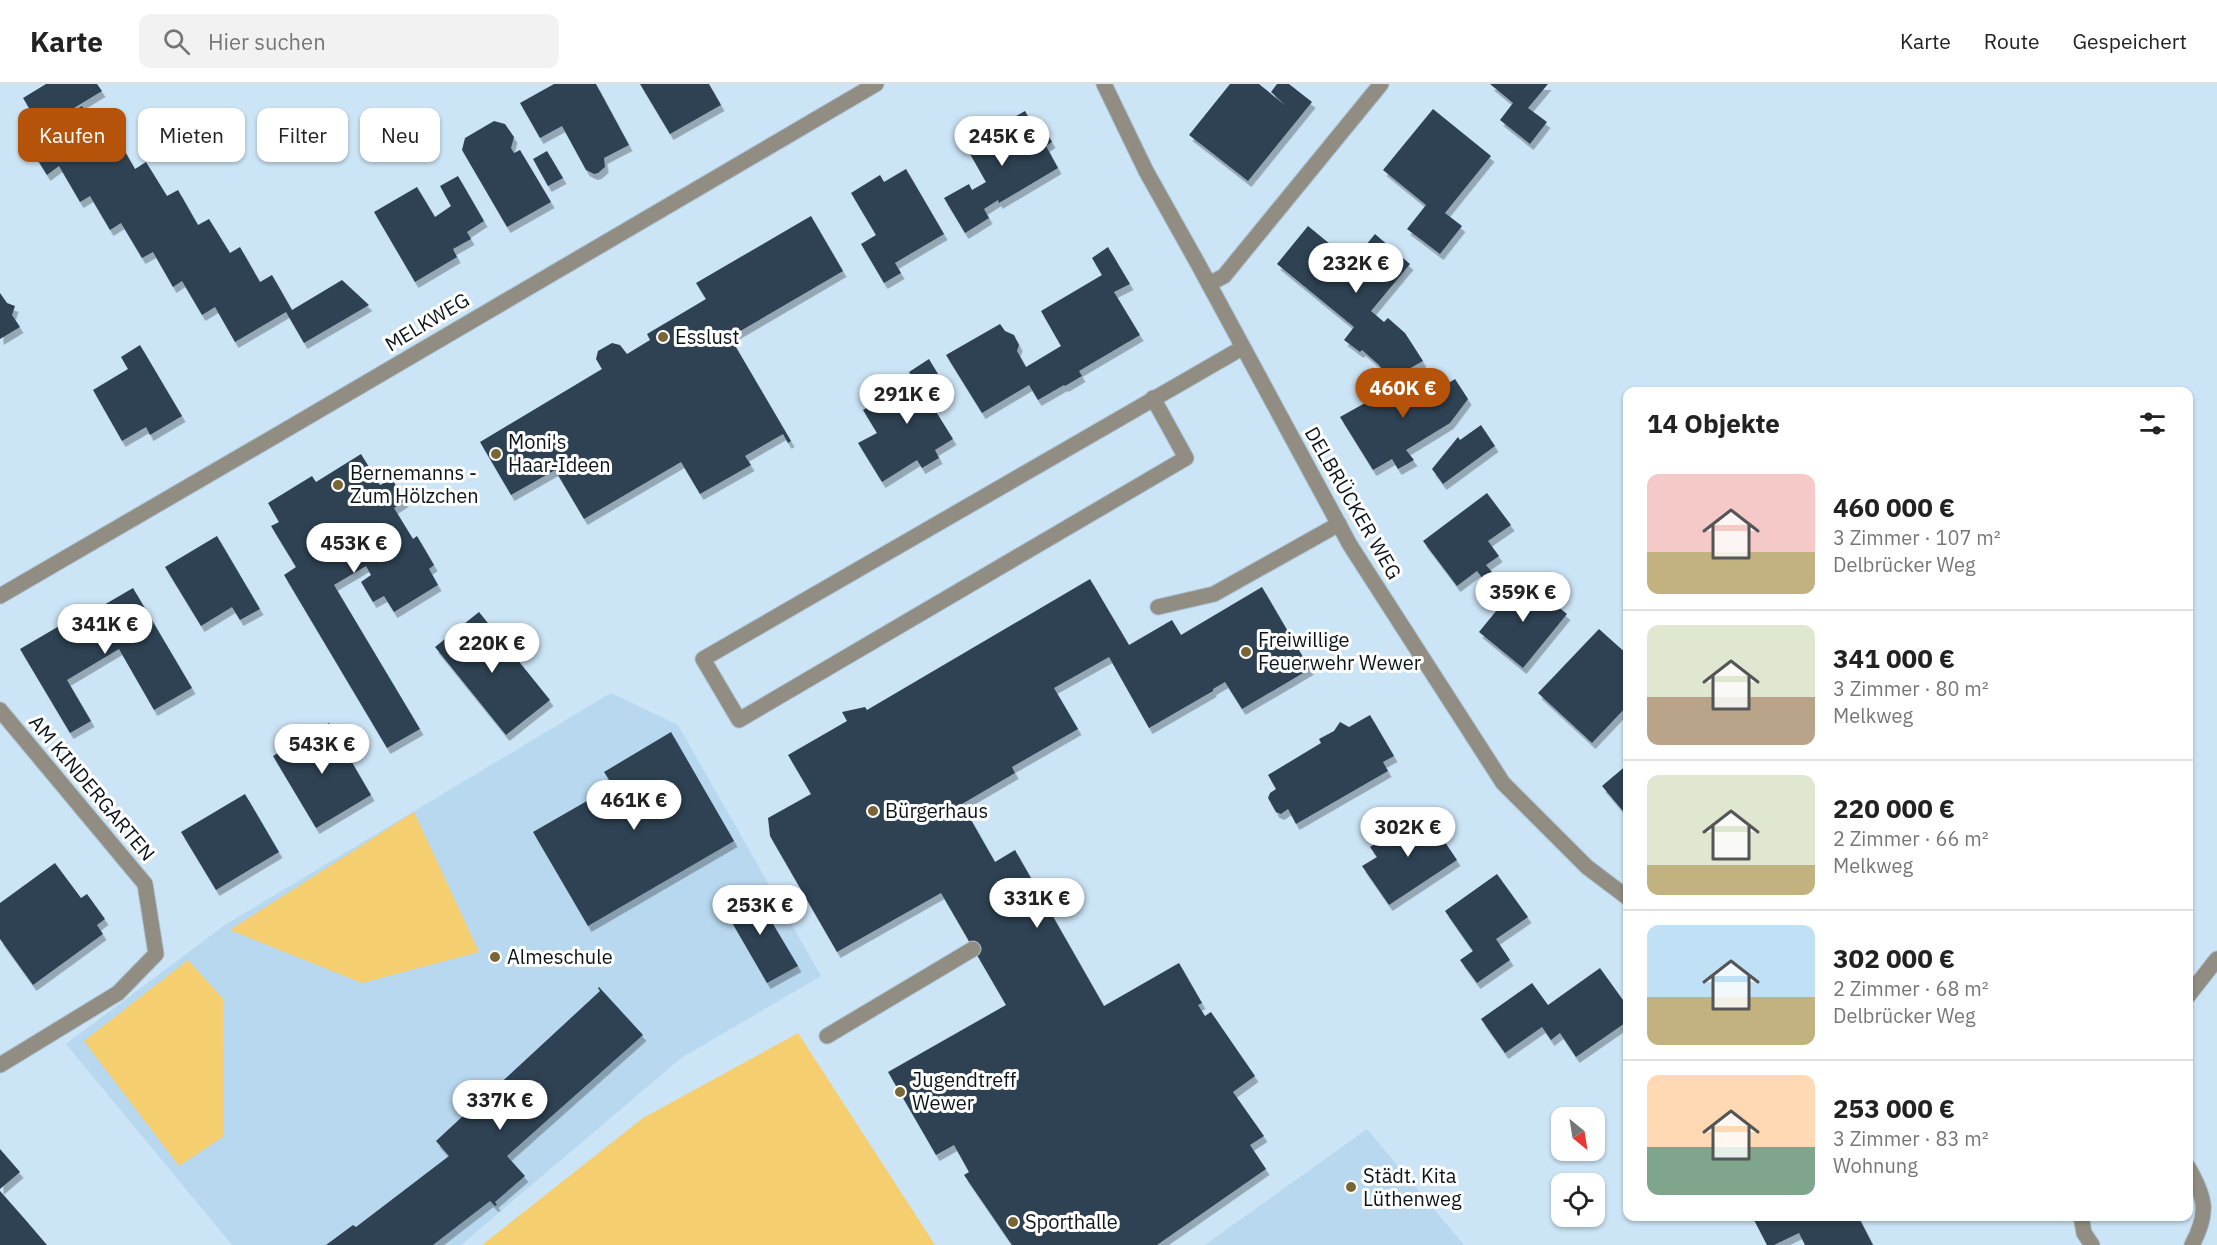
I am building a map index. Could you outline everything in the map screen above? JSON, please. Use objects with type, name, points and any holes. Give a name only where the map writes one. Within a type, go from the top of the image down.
[{"type":"street","name":"MELKWEG","points":[[0,596],[281,434],[418,351],[876,84]]},
{"type":"street","name":"DELBRÜCKER WEG","points":[[1104,84],[1146,171],[1350,546],[1503,783],[1587,867],[1623,894]]},
{"type":"street","points":[[1209,284],[1224,276],[1381,84]]},
{"type":"street","points":[[1153,398],[1186,458],[739,720],[703,659],[1153,398],[1242,348]]},
{"type":"street","points":[[1158,607],[1214,594],[1339,525]]},
{"type":"street","name":"AM KINDERGARTEN","points":[[0,710],[145,884],[156,954],[118,993],[0,1065]]},
{"type":"street","points":[[827,1036],[973,949]]},
{"type":"street","points":[[2193,990],[2217,959]]},
{"type":"street","points":[[2192,1245],[2203,1225],[2203,1194],[2193,1176]]},
{"type":"street","points":[[2082,1221],[2084,1233],[2092,1245]]},
{"type":"shaded area","name":"Almeschule","points":[[611,693],[678,725],[821,976],[681,1058],[461,1245],[232,1245],[66,1044],[225,925]]},
{"type":"shaded area","points":[[414,812],[479,952],[362,983],[230,930]]},
{"type":"shaded area","points":[[188,960],[223,999],[224,1136],[179,1166],[84,1041]]},
{"type":"shaded area","points":[[798,1033],[935,1245],[482,1245],[643,1118]]},
{"type":"shaded area","name":"Städt. Kita Lüthenweg","points":[[1367,1129],[1464,1245],[1205,1245]]},
{"type":"building","points":[[46,84],[97,84],[102,91],[74,108],[29,108],[23,98]]},
{"type":"building","points":[[554,84],[596,84],[629,145],[604,158],[605,167],[598,173],[594,174],[586,170],[562,126],[540,138],[520,103]]},
{"type":"building","points":[[640,84],[709,84],[721,105],[670,134]]},
{"type":"building","points":[[1230,84],[1259,84],[1286,106],[1271,92],[1277,84],[1289,84],[1312,102],[1248,181],[1189,135]]},
{"type":"building","points":[[1490,84],[1548,84],[1528,108],[1547,122],[1530,144],[1500,120],[1513,103]]},
{"type":"building","points":[[1433,109],[1491,156],[1445,213],[1462,226],[1440,254],[1407,229],[1426,205],[1383,170]]},
{"type":"building","points":[[1025,111],[1032,123],[1038,119],[1052,142],[1046,146],[1058,168],[999,203],[998,200],[984,209],[989,218],[965,233],[944,198],[969,184],[972,190],[986,182],[965,145],[972,141],[969,136],[987,126],[990,131]]},
{"type":"building","points":[[494,121],[505,124],[514,137],[511,148],[514,153],[520,150],[551,202],[507,227],[462,150],[465,138]]},
{"type":"building","points":[[547,151],[563,178],[548,186],[533,159]]},
{"type":"building","points":[[126,153],[135,169],[146,162],[167,196],[178,190],[198,225],[209,219],[230,253],[240,247],[260,282],[272,275],[292,310],[342,280],[369,305],[304,343],[286,312],[235,342],[215,307],[202,315],[182,281],[173,287],[153,252],[142,258],[121,223],[110,230],[90,196],[80,202],[59,166],[47,175],[39,162],[126,162]]},
{"type":"building","points":[[906,169],[944,234],[895,263],[901,273],[884,283],[861,244],[876,235],[851,193],[880,175],[884,182]]},
{"type":"building","points":[[458,176],[484,221],[467,232],[471,239],[453,249],[457,257],[415,282],[374,212],[417,187],[435,217],[451,206],[440,186]]},
{"type":"building","points":[[811,216],[843,271],[730,337],[791,441],[788,443],[783,434],[745,456],[751,465],[700,494],[681,462],[584,519],[555,470],[511,495],[480,442],[602,369],[596,359],[598,351],[612,343],[620,345],[627,354],[650,340],[647,334],[706,299],[696,283]]},
{"type":"building","points":[[1308,226],[1352,262],[1375,234],[1410,264],[1371,311],[1384,322],[1388,318],[1405,333],[1423,361],[1389,380],[1379,365],[1362,350],[1360,352],[1344,340],[1354,327],[1277,264]]},
{"type":"building","points":[[1108,247],[1130,284],[1114,292],[1140,335],[1079,371],[1082,376],[1038,400],[1029,385],[982,413],[946,355],[1000,324],[1005,331],[1014,335],[1019,345],[1017,351],[1026,367],[1061,346],[1041,311],[1102,275],[1092,258]]},
{"type":"building","points":[[0,293],[7,303],[15,306],[12,315],[20,327],[0,339]]},
{"type":"building","points":[[140,345],[182,416],[150,435],[146,427],[122,441],[93,390],[128,369],[121,357]]},
{"type":"building","points":[[929,359],[948,391],[930,402],[953,439],[935,450],[939,458],[922,468],[917,460],[882,482],[858,443],[877,433],[863,410],[914,380],[909,372]]},
{"type":"building","points":[[1422,371],[1434,392],[1455,379],[1468,399],[1450,423],[1406,450],[1414,460],[1398,469],[1392,459],[1373,470],[1340,417]]},
{"type":"building","points":[[1481,425],[1495,446],[1443,484],[1432,469],[1458,437],[1460,440]]},
{"type":"building","points":[[361,454],[380,485],[392,479],[405,501],[394,508],[413,539],[417,536],[434,565],[429,569],[438,585],[394,612],[384,596],[373,602],[361,582],[371,575],[366,566],[334,585],[420,729],[387,748],[284,575],[296,567],[271,526],[279,522],[268,503],[312,476],[316,482]]},
{"type":"building","points":[[1487,493],[1511,525],[1488,541],[1499,556],[1486,565],[1492,572],[1483,579],[1477,571],[1457,586],[1423,541]]},
{"type":"building","points":[[217,536],[260,609],[240,620],[232,607],[201,626],[165,567]]},
{"type":"building","points":[[1523,578],[1567,614],[1523,668],[1479,632]]},
{"type":"building","points":[[1090,579],[1129,645],[1172,620],[1181,635],[1262,587],[1310,669],[1242,709],[1225,682],[1149,728],[1109,657],[1054,688],[1078,729],[1012,767],[1015,773],[962,804],[995,862],[1015,850],[1104,1006],[1179,963],[1202,1003],[1198,1005],[1205,1016],[1211,1012],[1255,1076],[1233,1092],[1264,1136],[1250,1145],[1266,1169],[1157,1245],[1012,1245],[964,1175],[969,1172],[954,1145],[936,1155],[888,1072],[1006,1005],[941,893],[837,952],[770,836],[768,818],[811,794],[788,755],[847,721],[842,712],[865,707],[867,710]]},
{"type":"building","points":[[133,588],[192,688],[154,710],[119,649],[67,680],[91,721],[70,733],[20,649],[95,605],[97,609]]},
{"type":"building","points":[[479,612],[550,700],[506,735],[435,647]]},
{"type":"building","points":[[1599,629],[1623,651],[1623,710],[1592,743],[1538,693]]},
{"type":"building","points":[[1370,715],[1394,756],[1383,762],[1388,771],[1296,824],[1288,809],[1281,814],[1276,812],[1268,798],[1270,793],[1276,789],[1268,775],[1321,743],[1319,739],[1334,731],[1340,722],[1349,727]]},
{"type":"building","points":[[329,723],[371,795],[316,828],[273,756]]},
{"type":"building","name":"Almeschule","points":[[671,732],[734,841],[588,926],[533,832],[613,786],[604,772]]},
{"type":"building","points":[[1623,768],[1623,811],[1602,786]]},
{"type":"building","points":[[245,794],[279,852],[216,890],[181,832]]},
{"type":"building","points":[[1424,811],[1457,860],[1389,905],[1362,866],[1377,857],[1370,847]]},
{"type":"building","points":[[55,863],[81,898],[87,894],[105,919],[97,925],[103,934],[33,985],[0,939],[0,903]]},
{"type":"building","points":[[1497,874],[1528,917],[1496,939],[1510,960],[1477,983],[1460,960],[1473,951],[1445,911]]},
{"type":"building","points":[[752,889],[798,966],[767,983],[723,907]]},
{"type":"building","points":[[1600,968],[1623,1000],[1623,1024],[1576,1057],[1560,1033],[1551,1040],[1542,1027],[1505,1053],[1481,1019],[1532,983],[1548,1005]]},
{"type":"building","name":"Almeschule","points":[[599,987],[643,1035],[507,1156],[525,1176],[495,1202],[497,1205],[495,1206],[490,1201],[433,1245],[326,1245],[353,1225],[356,1227],[449,1156],[436,1141],[464,1115],[465,1111],[467,1114],[600,991]]},
{"type":"building","points":[[0,1149],[20,1172],[0,1189]]},
{"type":"building","points":[[0,1191],[23,1217],[47,1245],[0,1245]]},
{"type":"building","points":[[1755,1221],[1861,1221],[1873,1245],[1805,1245],[1799,1233],[1774,1245],[1767,1245]]},
{"type":"place","name":"Esslust","points":[[663,337]]},
{"type":"place","name":"Moni's Haar-Ideen","points":[[496,454]]},
{"type":"place","name":"Bernemanns - Zum Hölzchen","points":[[338,485]]},
{"type":"place","name":"Freiwillige Feuerwehr Wewer","points":[[1246,652]]},
{"type":"place","name":"Bürgerhaus","points":[[873,811]]},
{"type":"place","name":"Almeschule","points":[[495,957]]},
{"type":"place","name":"Jugendtreff Wewer","points":[[900,1092]]},
{"type":"place","name":"Städt. Kita Lüthenweg","points":[[1351,1187]]},
{"type":"place","name":"Sporthalle","points":[[1013,1222]]}]
